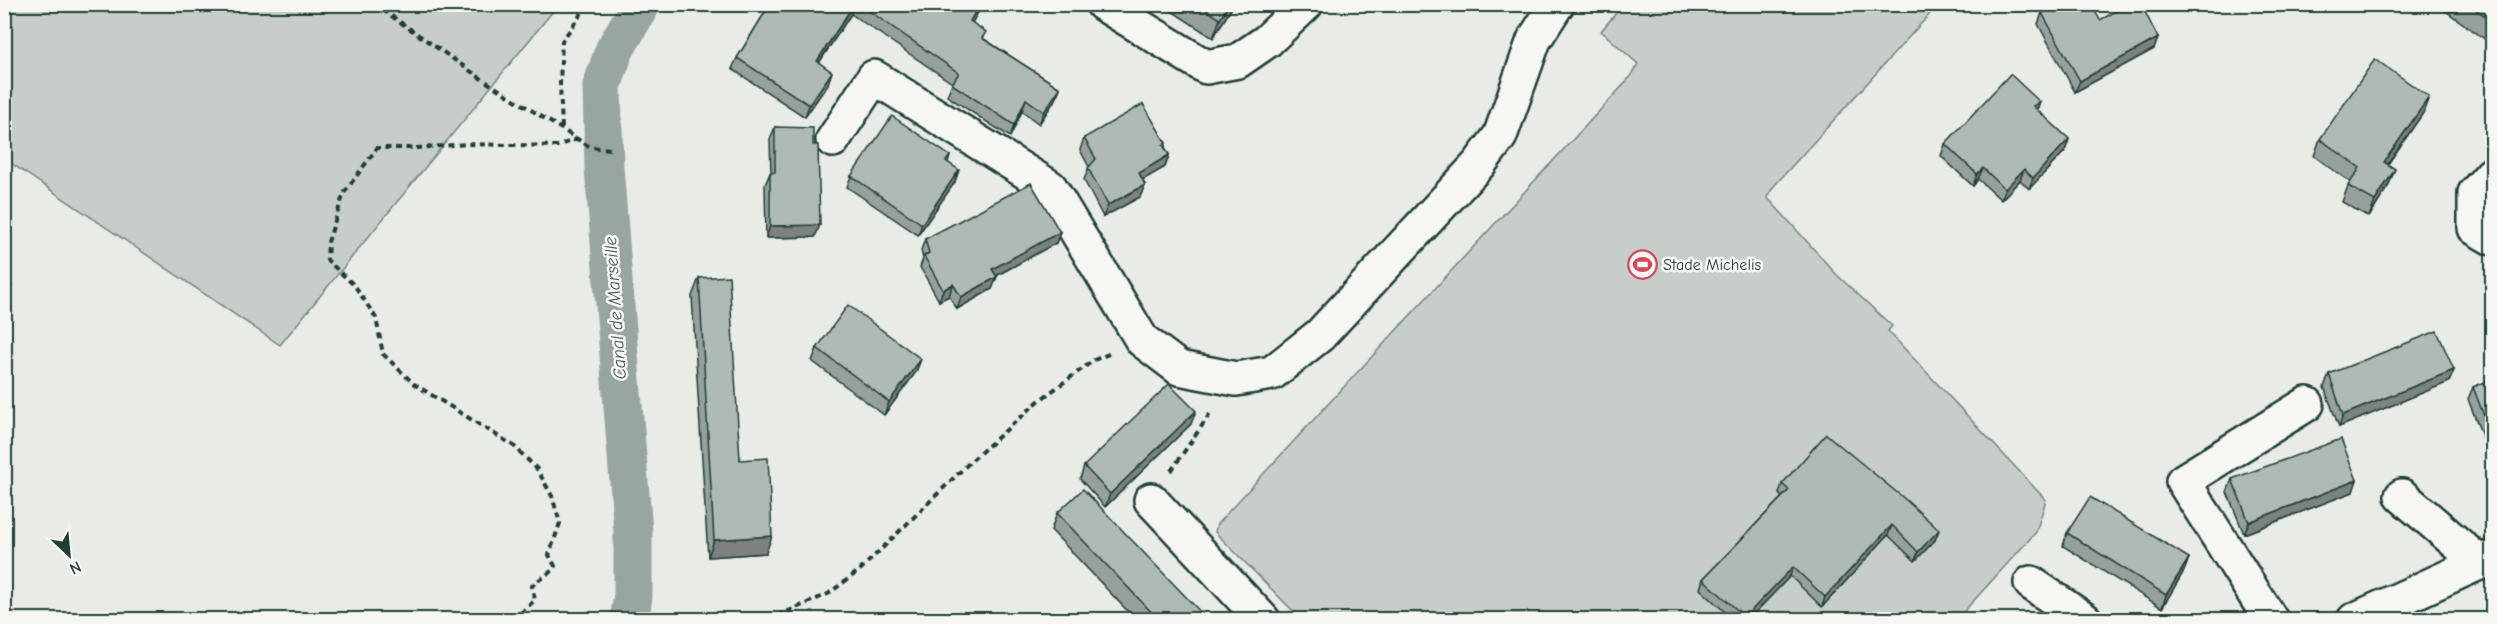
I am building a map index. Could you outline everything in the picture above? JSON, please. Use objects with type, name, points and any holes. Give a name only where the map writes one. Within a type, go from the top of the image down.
[{"type":"street","points":[[1103,4],[1206,67],[1238,61],[1267,40],[1306,4]]},
{"type":"street","points":[[833,140],[874,77],[1050,187],[1142,340],[1179,368],[1236,379],[1272,373],[1320,335],[1479,164],[1500,136],[1534,40],[1557,4]]},
{"type":"street","points":[[2493,174],[2475,193],[2475,228],[2493,238]]},
{"type":"street","points":[[2271,620],[2183,480],[2307,404]]},
{"type":"street","points":[[2354,620],[2486,560],[2402,496]]},
{"type":"street","points":[[1151,500],[1263,620]]},
{"type":"street","points":[[2031,583],[2085,620]]},
{"type":"path","points":[[374,4],[482,79],[590,147],[611,149]]},
{"type":"path","points":[[562,129],[560,83],[562,42],[588,4]]},
{"type":"path","points":[[513,620],[535,600],[532,586],[539,578],[551,572],[555,566],[549,555],[560,524],[552,496],[537,469],[514,446],[414,384],[383,354],[376,318],[355,286],[327,260],[328,243],[344,193],[377,148],[466,144],[557,146],[578,139]]},
{"type":"path","points":[[768,620],[828,594],[860,570],[970,462],[1040,400],[1094,360],[1142,340]]},
{"type":"path","points":[[1151,500],[1197,431],[1236,379]]},
{"type":"shaded area","points":[[4,5],[558,5],[280,345],[5,159]]},
{"type":"shaded area","name":"Stade Michelis","points":[[1623,5],[1938,5],[1774,186],[1767,197],[1836,274],[1892,326],[1888,331],[2046,500],[2036,532],[1957,619],[1301,619],[1215,532],[1217,524],[1627,81],[1638,64],[1601,31]]},
{"type":"building","points":[[770,4],[854,4],[817,61],[832,72],[809,105],[737,58]]},
{"type":"building","points":[[859,4],[980,4],[970,21],[986,32],[982,38],[1060,88],[1044,112],[1026,99],[1014,125],[952,84],[959,73]]},
{"type":"building","points":[[1198,4],[1229,4],[1220,19]]},
{"type":"building","points":[[2058,4],[2091,4],[2100,20],[2129,4],[2141,4],[2158,38],[2080,81],[2042,13]]},
{"type":"building","points":[[2469,4],[2493,4],[2493,22]]},
{"type":"building","points":[[2375,59],[2429,97],[2384,162],[2395,169],[2375,201],[2348,186],[2360,168],[2320,139]]},
{"type":"building","points":[[2010,74],[2040,102],[2033,106],[2069,139],[2033,178],[2024,169],[2005,189],[1983,168],[1977,174],[1945,144]]},
{"type":"building","points":[[1143,104],[1166,143],[1163,145],[1169,155],[1139,173],[1145,185],[1108,205],[1088,168],[1096,159],[1084,138]]},
{"type":"building","points":[[892,116],[950,156],[946,161],[959,170],[922,224],[851,176]]},
{"type":"building","points":[[775,127],[813,128],[813,145],[818,145],[820,225],[770,226],[770,173],[775,172]]},
{"type":"building","points":[[1031,183],[1060,232],[992,269],[997,277],[961,297],[953,284],[943,290],[924,256],[929,253],[925,239]]},
{"type":"building","points":[[729,276],[740,460],[768,458],[772,536],[714,540],[699,278]]},
{"type":"building","points":[[4,279],[12,286],[4,294]]},
{"type":"building","points":[[848,305],[921,359],[889,402],[817,348]]},
{"type":"building","points":[[2437,331],[2454,370],[2343,415],[2329,374]]},
{"type":"building","points":[[2493,379],[2493,427],[2489,429],[2473,387]]},
{"type":"building","points":[[1169,384],[1196,411],[1110,494],[1084,466]]},
{"type":"building","points":[[1826,434],[1939,530],[1918,552],[1892,525],[1825,597],[1793,567],[1745,617],[1703,579],[1789,490],[1782,484]]},
{"type":"building","points":[[2341,439],[2357,480],[2249,522],[2232,479]]},
{"type":"building","points":[[1083,489],[1208,620],[1159,620],[1057,513]]},
{"type":"building","points":[[2090,497],[2189,558],[2166,595],[2067,533]]},
{"type":"waterway","name":"Canal de Marseille","points":[[629,620],[633,596],[633,532],[604,167],[602,86],[614,51],[641,4]]},
{"type":"place","name":"Stade Michelis","points":[[1642,264]]}]
